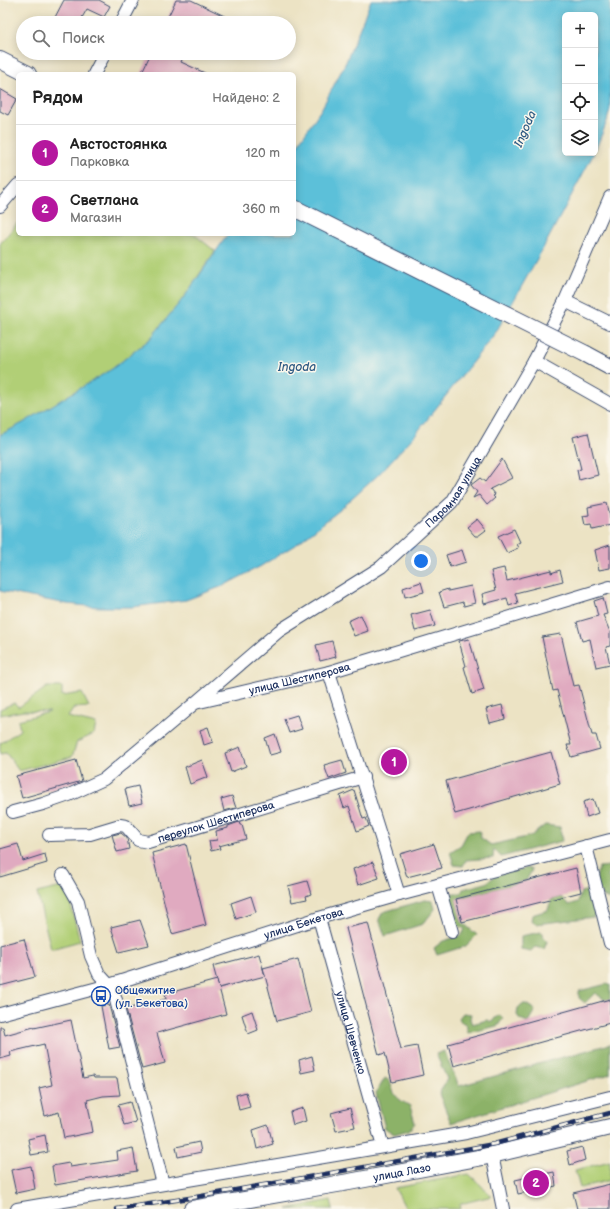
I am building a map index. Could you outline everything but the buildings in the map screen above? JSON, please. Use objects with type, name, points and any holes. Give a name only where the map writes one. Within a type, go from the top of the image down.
[{"type":"street","points":[[125,16],[133,0]]},
{"type":"street","points":[[0,60],[23,71]]},
{"type":"street","points":[[95,72],[101,60]]},
{"type":"street","points":[[0,206],[16,187]]},
{"type":"street","name":"Паромная улица","points":[[195,703],[279,631],[381,566],[452,502],[534,361],[564,301],[610,198]]},
{"type":"street","points":[[296,209],[610,367]]},
{"type":"street","points":[[564,301],[610,323]]},
{"type":"street","points":[[534,361],[610,404]]},
{"type":"street","name":"улица Шестиперова","points":[[13,812],[69,795],[104,779],[195,703],[329,672],[610,587]]},
{"type":"street","points":[[329,672],[399,895]]},
{"type":"street","name":"переулок Шестиперова","points":[[49,835],[90,834],[120,825],[126,826],[138,840],[148,842],[363,777]]},
{"type":"street","name":"улица Бекетова","points":[[0,1014],[109,985],[319,918],[399,895],[610,840]]},
{"type":"street","points":[[586,846],[610,943]]},
{"type":"street","points":[[63,875],[78,901],[91,956],[99,974],[109,985],[116,1000],[163,1184]]},
{"type":"street","points":[[438,884],[452,932]]},
{"type":"street","name":"улица Шевченко","points":[[319,918],[383,1147]]},
{"type":"street","points":[[17,1209],[466,1133],[610,1097]]},
{"type":"street","name":"улица Лазо","points":[[192,1209],[234,1205],[492,1155],[610,1127]]},
{"type":"street","points":[[492,1155],[503,1209]]},
{"type":"green space","points":[[16,224],[16,236],[196,236],[215,251],[185,296],[150,339],[112,369],[23,423],[0,435],[0,244]]},
{"type":"green space","points":[[47,687],[62,687],[62,696],[82,693],[89,707],[74,708],[68,717],[96,724],[94,734],[77,742],[72,757],[19,771],[6,753],[0,754],[0,742],[1,743],[20,730],[18,720],[50,712],[24,711],[0,715],[0,709],[14,703],[19,707]]},
{"type":"green space","points":[[545,825],[560,827],[562,841],[501,857],[494,849],[493,858],[466,860],[463,866],[454,865],[450,852],[461,845],[468,832],[480,831],[481,838],[491,845],[531,836]]},
{"type":"green space","points":[[610,866],[608,877],[610,880],[610,899],[602,896],[595,882],[599,867]]},
{"type":"green space","points":[[527,868],[532,870],[526,881],[457,899],[462,922],[477,935],[466,946],[437,955],[434,948],[443,941],[462,935],[465,929],[454,924],[454,916],[448,910],[450,895],[453,893],[461,893],[463,889],[486,883],[498,874]]},
{"type":"green space","points":[[66,886],[80,941],[51,949],[37,893]]},
{"type":"green space","points":[[588,890],[590,904],[596,909],[594,917],[536,924],[531,921],[532,915],[548,910],[551,900],[561,897],[569,905],[578,902],[581,892]]},
{"type":"green space","points":[[425,900],[433,901],[435,909],[423,924],[385,936],[379,919],[383,912]]},
{"type":"green space","points":[[541,932],[547,942],[544,949],[535,947],[531,951],[521,949],[521,936]]},
{"type":"green space","points":[[607,984],[610,985],[610,999],[605,1000],[595,993],[585,1003],[579,998],[579,991]]},
{"type":"green space","points":[[522,1004],[526,1004],[535,1010],[528,1022],[520,1019],[517,1015],[518,1008]]},
{"type":"green space","points":[[463,1013],[471,1014],[470,1019],[472,1024],[487,1020],[492,1022],[500,1015],[503,1019],[497,1026],[468,1033],[466,1024],[461,1022],[459,1018]]},
{"type":"green space","points":[[610,1044],[610,1074],[451,1123],[439,1094],[447,1079],[436,1054],[444,1051],[459,1086]]},
{"type":"green space","points":[[385,1078],[390,1081],[396,1096],[410,1106],[415,1123],[409,1130],[394,1134],[385,1128],[376,1093]]},
{"type":"green space","points":[[610,1161],[610,1180],[580,1188],[575,1170]]},
{"type":"green space","points":[[469,1174],[492,1196],[460,1204],[461,1209],[406,1209],[395,1188]]},
{"type":"green space","points":[[331,1200],[333,1209],[287,1209]]},
{"type":"water","name":"Ingoda","points":[[371,0],[610,0],[610,108],[607,121],[598,144],[598,12],[562,12],[562,156],[592,156],[496,332],[415,435],[378,475],[341,509],[298,543],[261,566],[223,586],[186,600],[132,607],[99,607],[67,604],[0,591],[0,435],[23,423],[112,369],[150,339],[185,296],[227,236],[296,236],[296,147],[322,108],[346,62]]},
{"type":"railway","points":[[117,1209],[196,1197],[494,1144],[610,1113]]},
{"type":"place","name":"Австостоянка","points":[[394,762]]},
{"type":"place","name":"Общежитие (ул. Бекетова)","points":[[101,996]]},
{"type":"place","name":"Светлана","points":[[536,1183]]}]
